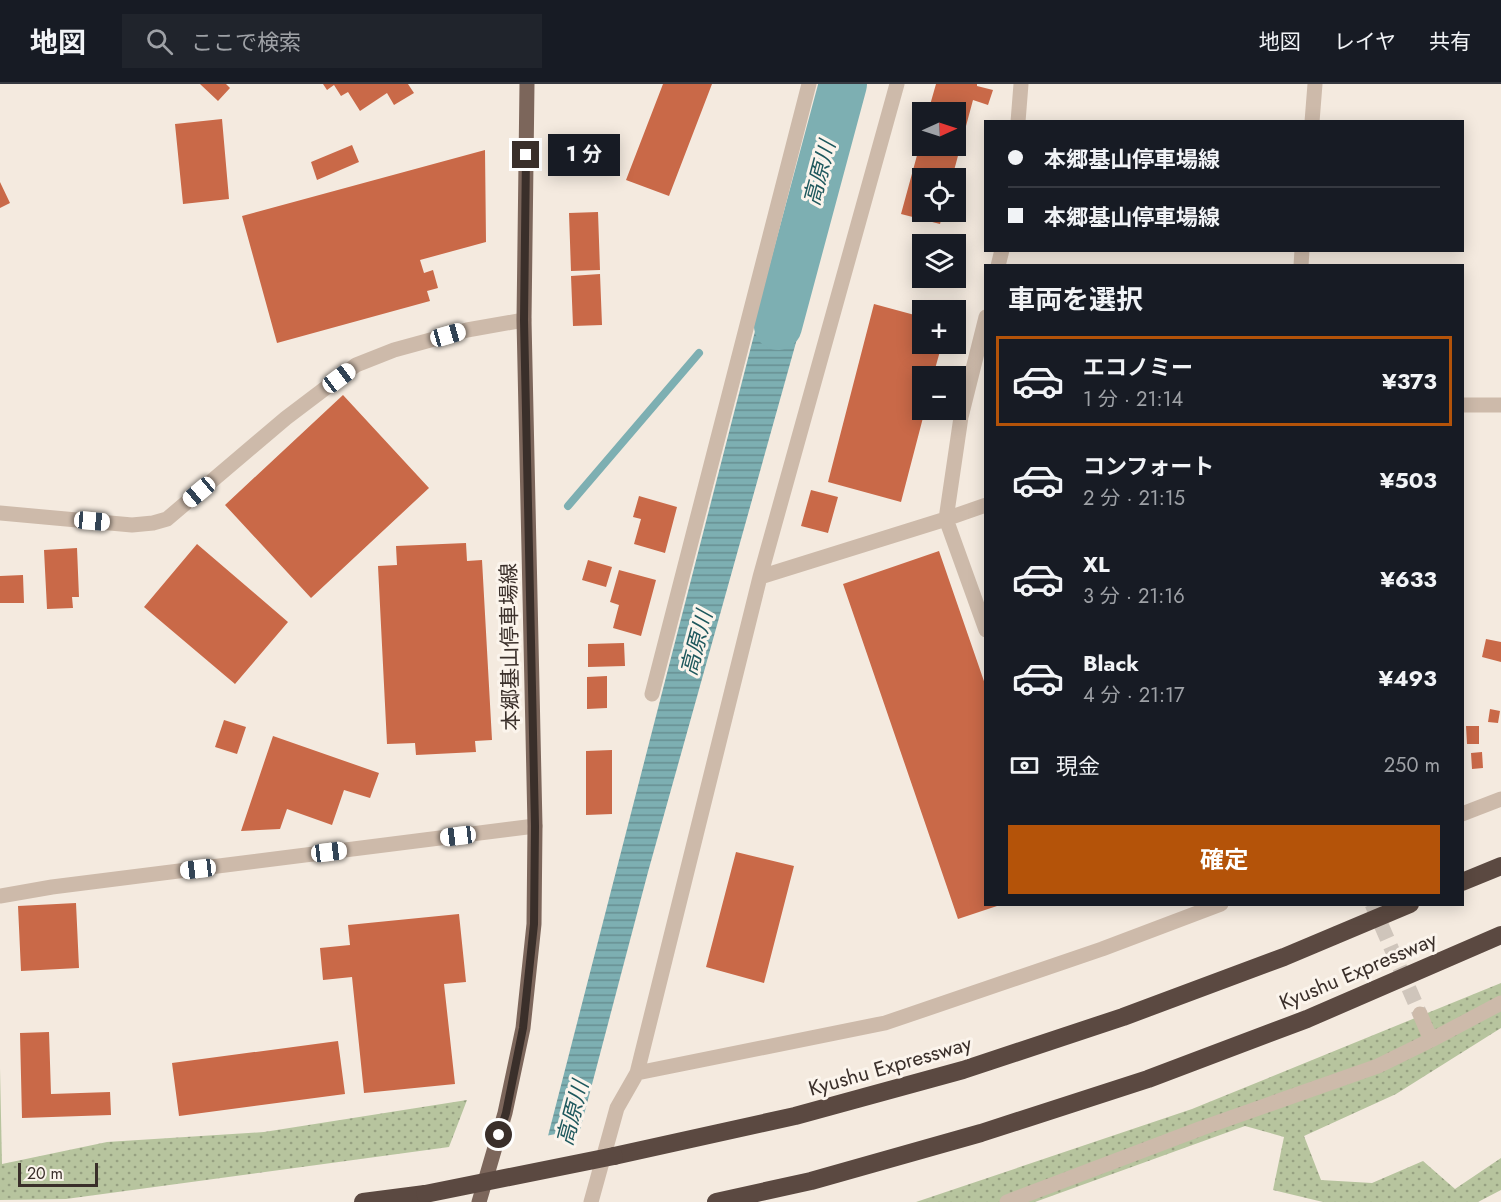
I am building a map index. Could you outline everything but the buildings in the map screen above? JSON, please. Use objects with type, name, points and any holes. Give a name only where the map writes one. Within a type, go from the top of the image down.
[{"type":"highway","points":[[1464,881],[1501,866]]},
{"type":"highway","name":"Kyushu Expressway","points":[[363,1202],[425,1194],[614,1156],[795,1116],[963,1070],[1134,1013],[1284,957],[1405,906]]},
{"type":"highway","name":"Kyushu Expressway","points":[[716,1202],[811,1181],[981,1133],[1148,1079],[1307,1018],[1501,935]]},
{"type":"main road","name":"本郷基山停車場線","points":[[479,1202],[506,1113],[523,1028],[534,924],[535,826],[524,320],[527,84]]},
{"type":"street","points":[[652,694],[810,84]]},
{"type":"street","points":[[591,1202],[617,1108],[637,1073],[760,577],[897,84]]},
{"type":"street","points":[[1018,120],[1021,84]]},
{"type":"street","points":[[1312,120],[1315,84]]},
{"type":"street","points":[[0,513],[132,525],[166,519],[286,418],[356,365],[394,350],[467,330],[524,320]]},
{"type":"street","points":[[984,325],[961,417],[946,519],[984,624]]},
{"type":"street","points":[[1464,405],[1501,405]]},
{"type":"street","points":[[760,577],[984,506]]},
{"type":"street","points":[[1464,813],[1501,799]]},
{"type":"street","points":[[0,896],[52,887],[535,826]]},
{"type":"street","points":[[637,1073],[885,1023],[1102,949],[1216,906]]},
{"type":"street","points":[[1007,1202],[1202,1128],[1378,1066],[1501,1003]]},
{"type":"street","points":[[1420,1014],[1431,1040]]},
{"type":"green space","points":[[1501,983],[1501,1028],[1396,1094],[1304,1136],[1321,1180],[1372,1183],[1423,1161],[1455,1189],[1501,1158],[1501,1190],[1478,1202],[1323,1202],[1273,1190],[1284,1137],[1245,1126],[1035,1202],[916,1202],[1192,1109]]},
{"type":"green space","points":[[0,1068],[2,1164],[107,1142],[264,1132],[467,1100],[449,1147],[66,1199],[0,1200]]},
{"type":"water","points":[[821,253],[648,872],[561,1202],[531,1202],[771,269]]},
{"type":"pier","points":[[583,1129],[564,1202],[528,1202],[545,1136]]},
{"type":"waterway","name":"高原川","points":[[778,326],[843,84]]},
{"type":"waterway","points":[[568,506],[699,353]]},
{"type":"tunnel","points":[[1373,906],[1420,1014]]},
{"type":"route","points":[[499,1135],[506,1113],[523,1028],[534,924],[535,826],[524,320],[526,155]]}]
